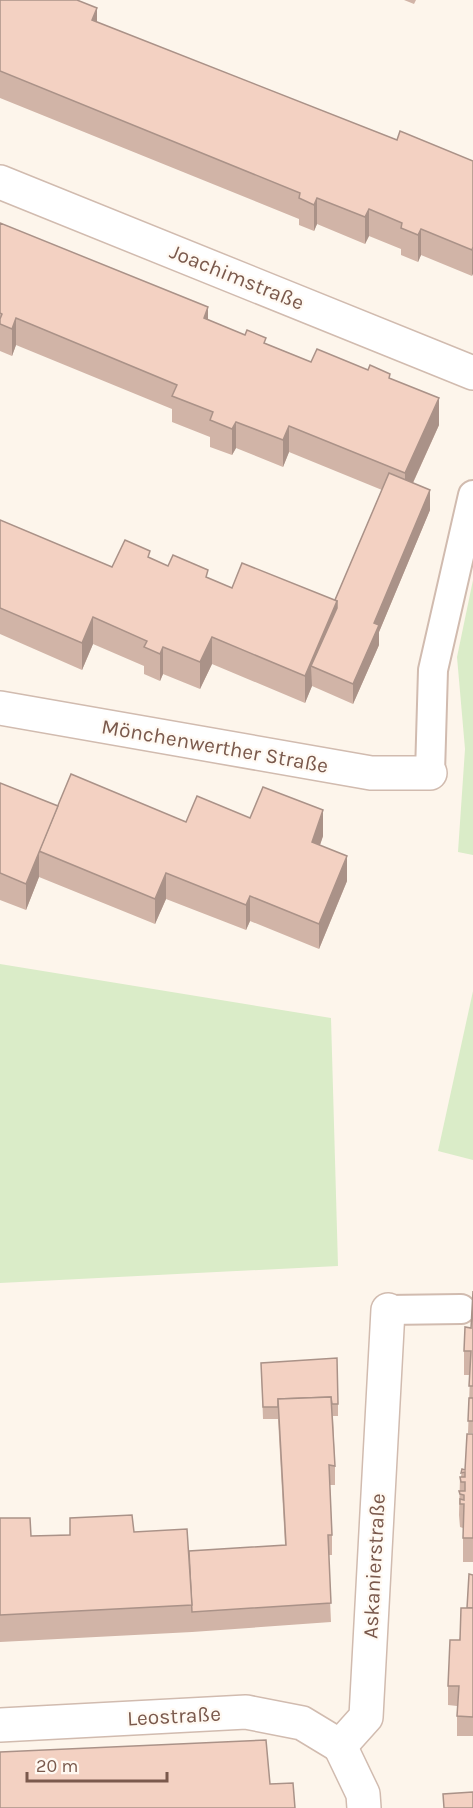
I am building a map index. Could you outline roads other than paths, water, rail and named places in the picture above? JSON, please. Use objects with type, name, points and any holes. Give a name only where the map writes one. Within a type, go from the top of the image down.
[{"type":"street","name":"Joachimstraße","points":[[0,182],[473,373]]},
{"type":"street","name":"Mönchenwerther Straße","points":[[0,708],[370,773],[430,773]]},
{"type":"street","name":"Askanierstraße","points":[[340,1746],[366,1718],[388,1310]]},
{"type":"street","name":"Leostraße","points":[[0,1725],[246,1712],[302,1723],[340,1746]]},
{"type":"street","points":[[340,1746],[363,1794],[364,1808]]},
{"type":"lane","points":[[430,773],[433,670],[473,495]]},
{"type":"lane","points":[[388,1310],[461,1309]]}]
